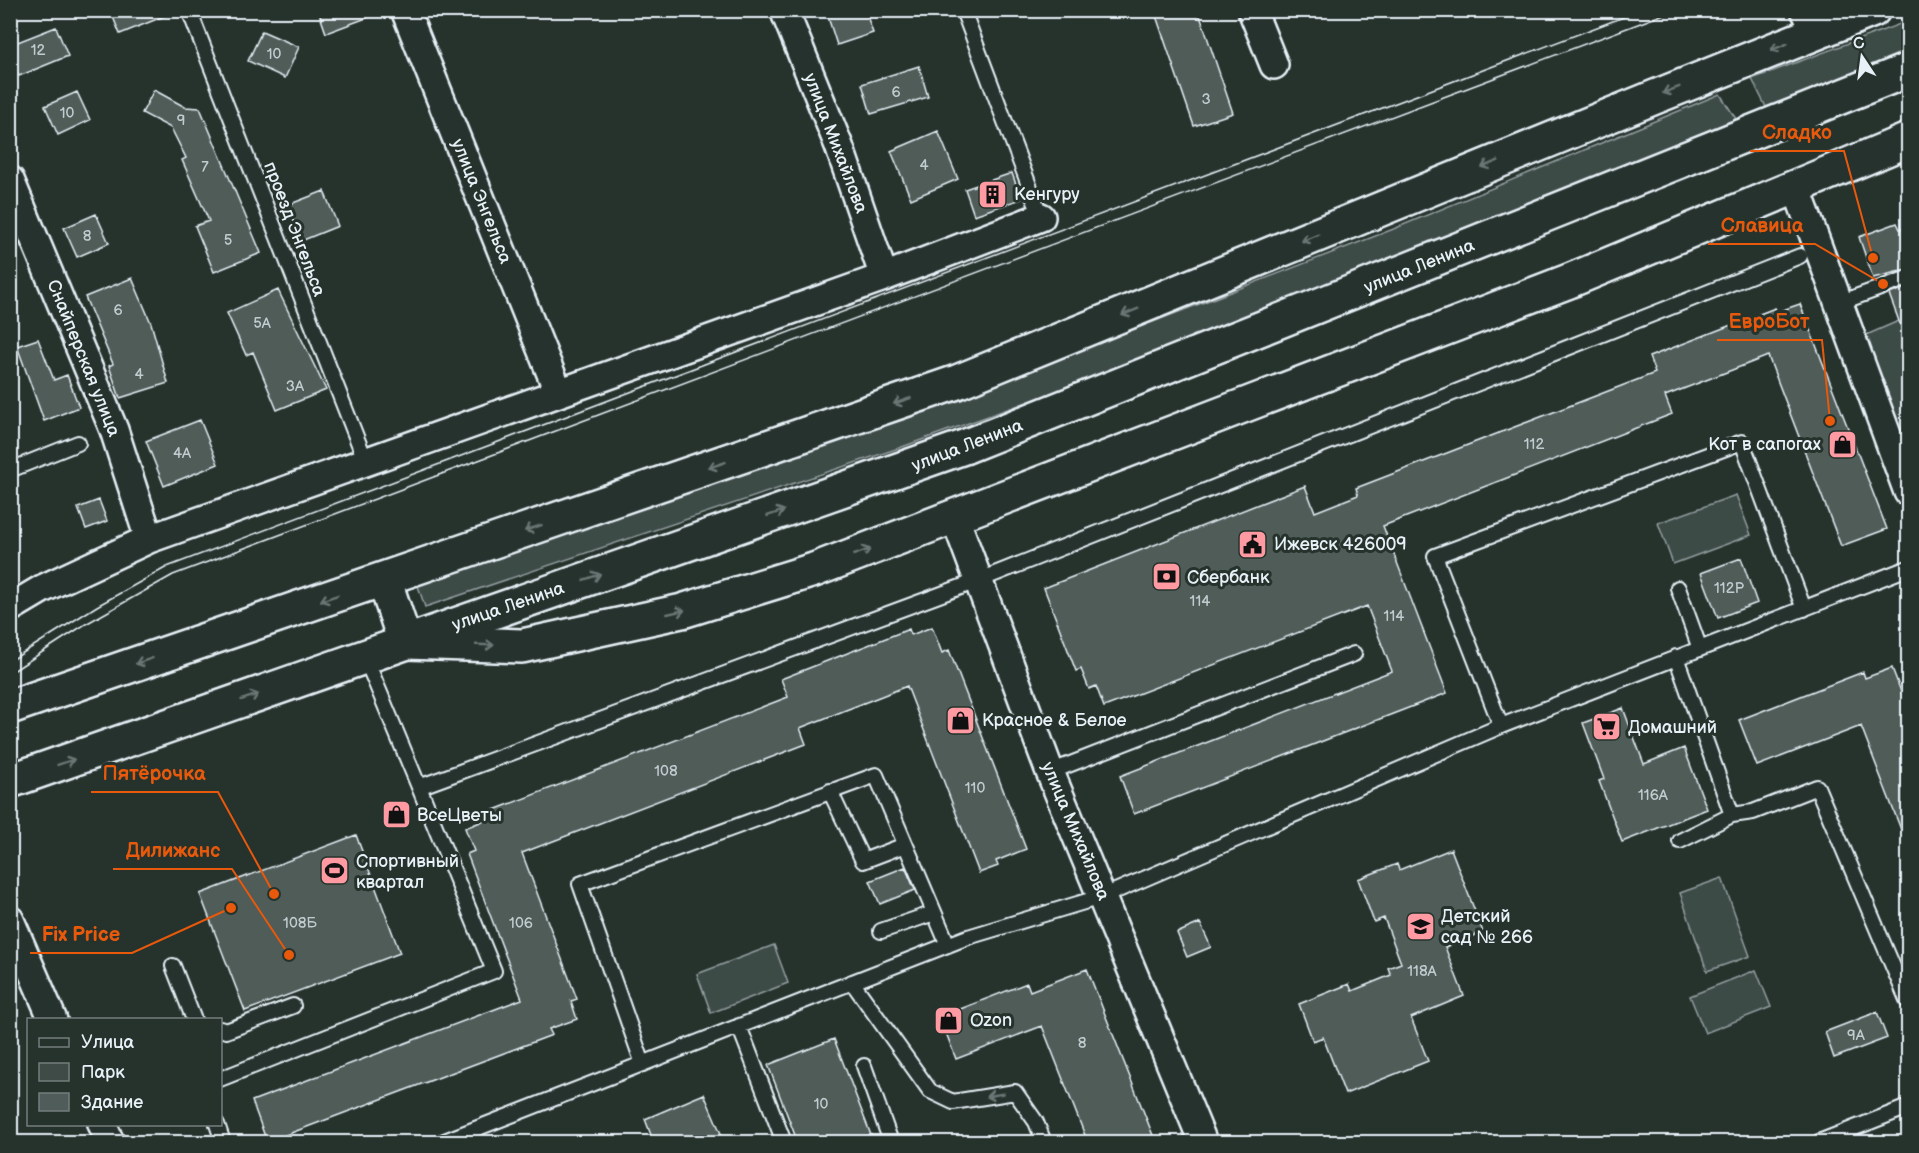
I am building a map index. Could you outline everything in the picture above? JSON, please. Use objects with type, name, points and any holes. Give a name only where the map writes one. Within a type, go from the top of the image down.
[{"type":"main road","points":[[10,707],[957,382],[1817,18],[1873,10]]},
{"type":"main road","name":"улица Ленина","points":[[10,781],[964,447],[1908,70]]},
{"type":"main road","points":[[384,579],[405,642],[522,646],[682,611],[814,570],[955,518],[1569,281],[1908,140]]},
{"type":"street","name":"улица Энгельса","points":[[405,10],[558,391]]},
{"type":"street","name":"улица Михайлова","points":[[784,10],[839,146],[884,277]]},
{"type":"street","points":[[1252,10],[1274,65]]},
{"type":"street","name":"Снайперская улица","points":[[10,180],[114,430],[149,539]]},
{"type":"street","points":[[1796,187],[1908,492]]},
{"type":"street","points":[[10,608],[42,590],[149,539],[558,391],[884,277],[1041,217]]},
{"type":"street","name":"улица Михайлова","points":[[955,518],[1050,771],[1104,896],[1203,1143]]},
{"type":"street","points":[[10,920],[52,1018]]},
{"type":"street","points":[[102,1126],[110,1143]]},
{"type":"lane","name":"проезд Энгельса","points":[[189,10],[366,462]]},
{"type":"lane","points":[[963,10],[1041,217]]},
{"type":"lane","points":[[419,787],[977,581],[1800,256]]},
{"type":"lane","points":[[1839,303],[1908,278]]},
{"type":"lane","points":[[1501,726],[1435,556],[1742,442],[1804,609]]},
{"type":"lane","points":[[10,470],[78,443]]},
{"type":"lane","points":[[442,1143],[948,945],[1104,896],[1501,726],[1908,568]]},
{"type":"lane","points":[[1678,588],[1700,649]]},
{"type":"lane","points":[[1050,771],[1354,654]]},
{"type":"lane","points":[[222,1078],[494,971],[365,657]]},
{"type":"lane","points":[[1677,657],[1732,815]]},
{"type":"lane","points":[[643,1064],[580,884],[876,775],[948,945]]},
{"type":"lane","points":[[1680,840],[1732,815],[1753,812],[1817,787],[1908,1002]]},
{"type":"lane","points":[[830,791],[863,861],[905,845]]},
{"type":"lane","points":[[881,931],[934,913]]},
{"type":"lane","points":[[173,966],[193,1018]]},
{"type":"lane","points":[[852,982],[930,1091],[953,1102],[1016,1092],[1036,1122],[1044,1143]]},
{"type":"lane","points":[[222,1030],[226,1031],[292,1006]]},
{"type":"lane","points":[[739,1026],[784,1143]]},
{"type":"lane","points":[[864,1066],[891,1143]]},
{"type":"lane","points":[[1819,1143],[1908,1107]]},
{"type":"lane","points":[[217,1126],[223,1143]]},
{"type":"green space","points":[[1908,21],[1908,55],[1766,107],[1752,79]]},
{"type":"green space","points":[[1720,94],[1736,119],[1492,219],[1061,390],[899,448],[425,607],[416,580],[902,419],[1391,230]]},
{"type":"green space","points":[[1908,317],[1908,451],[1864,336]]},
{"type":"green space","points":[[1736,495],[1751,535],[1673,564],[1658,523]]},
{"type":"green space","points":[[1722,878],[1750,956],[1707,971],[1680,893]]},
{"type":"green space","points":[[774,945],[788,983],[711,1013],[697,974]]},
{"type":"green space","points":[[1756,970],[1771,1007],[1705,1033],[1690,996]]},
{"type":"building","points":[[129,10],[177,11],[120,34],[113,17]]},
{"type":"building","points":[[318,10],[380,10],[380,13],[326,33]]},
{"type":"building","points":[[837,10],[865,10],[873,33],[837,45],[827,14]]},
{"type":"building","points":[[1154,10],[1198,10],[1233,113],[1194,126]]},
{"type":"building","points":[[56,27],[68,56],[19,76],[10,55],[10,45]]},
{"type":"building","points":[[262,31],[299,47],[285,78],[248,61]]},
{"type":"building","points":[[919,66],[928,97],[871,114],[862,84]]},
{"type":"building","points":[[154,90],[185,107],[200,108],[261,253],[214,272],[195,226],[209,221],[182,160],[186,158],[171,128],[142,113]]},
{"type":"building","points":[[77,92],[90,120],[58,135],[45,106]]},
{"type":"building","points":[[938,131],[958,179],[911,199],[891,151]]},
{"type":"building","name":"Кенгуру","points":[[1012,173],[1021,199],[974,215],[965,189]]},
{"type":"building","points":[[324,191],[338,226],[301,241],[288,205]]},
{"type":"building","points":[[96,214],[109,243],[77,257],[64,228]]},
{"type":"building","points":[[1897,223],[1900,229],[1908,226],[1908,269],[1873,278],[1859,237]]},
{"type":"building","points":[[132,278],[151,323],[168,383],[120,398],[109,366],[113,364],[85,297]]},
{"type":"building","points":[[1908,287],[1908,339],[1906,340],[1889,294]]},
{"type":"building","points":[[278,290],[326,390],[277,410],[253,352],[246,355],[227,313]]},
{"type":"building","points":[[1800,304],[1887,529],[1841,546],[1768,356],[1665,396],[1672,414],[1383,526],[1447,693],[1134,814],[1120,776],[1392,671],[1367,606],[1104,707],[1096,686],[1089,689],[1081,669],[1076,671],[1044,588],[1305,486],[1315,512],[1358,495],[1356,488],[1655,373],[1649,357],[1775,308],[1777,312]]},
{"type":"building","points":[[38,339],[54,380],[67,375],[79,407],[44,421],[17,346]]},
{"type":"building","points":[[200,420],[218,464],[164,486],[146,441]]},
{"type":"building","points":[[99,500],[107,521],[86,529],[78,508]]},
{"type":"building","points":[[1741,558],[1757,603],[1718,618],[1701,573]]},
{"type":"building","points":[[932,627],[942,653],[949,650],[1026,849],[996,861],[998,866],[979,873],[907,686],[800,728],[806,744],[522,853],[577,999],[571,1001],[577,1019],[549,1029],[552,1035],[267,1142],[252,1101],[522,999],[467,854],[474,851],[465,828],[488,819],[486,813],[788,697],[781,679],[909,629],[911,635]]},
{"type":"building","points":[[1892,668],[1908,710],[1907,845],[1861,726],[1757,766],[1739,720],[1863,672],[1865,678]]},
{"type":"building","points":[[1623,708],[1644,764],[1684,748],[1707,809],[1622,842],[1599,781],[1604,779],[1583,723]]},
{"type":"building","points":[[356,835],[400,953],[245,1011],[200,894]]},
{"type":"building","points":[[1451,849],[1483,932],[1445,947],[1464,996],[1411,1018],[1428,1061],[1345,1094],[1323,1037],[1313,1041],[1299,1004],[1349,984],[1352,991],[1391,975],[1388,968],[1401,963],[1384,918],[1374,922],[1358,879],[1397,864],[1399,870]]},
{"type":"building","points":[[905,867],[915,890],[880,904],[870,881]]},
{"type":"building","points":[[1200,923],[1211,947],[1187,957],[1177,933]]},
{"type":"building","points":[[1087,969],[1156,1143],[1088,1143],[1042,1026],[956,1059],[940,1017],[1027,983],[1030,991]]},
{"type":"building","points":[[1877,1012],[1887,1038],[1834,1058],[1825,1032]]},
{"type":"building","points":[[834,1039],[874,1143],[798,1143],[768,1065]]},
{"type":"building","points":[[704,1094],[725,1143],[654,1143],[645,1119]]},
{"type":"tram line","points":[[10,661],[97,606],[167,567],[1642,10]]},
{"type":"tram line","points":[[10,673],[84,625],[173,575],[1675,10]]},
{"type":"place","name":"Кенгуру","points":[[993,194]]},
{"type":"place","name":"Сладко","points":[[1873,258]]},
{"type":"place","name":"Славица","points":[[1883,284]]},
{"type":"place","name":"ЕвроБот","points":[[1830,421]]},
{"type":"place","name":"Кот в сапогах","points":[[1842,444]]},
{"type":"place","name":"Ижевск 426009","points":[[1253,544]]},
{"type":"place","name":"Сбербанк","points":[[1166,577]]},
{"type":"place","name":"Красное & Белое","points":[[961,720]]},
{"type":"place","name":"Домашний","points":[[1607,727]]},
{"type":"place","name":"ВсеЦветы","points":[[396,815]]},
{"type":"place","name":"Спортивный квартал","points":[[335,871]]},
{"type":"place","name":"Пятёрочка","points":[[274,894]]},
{"type":"place","name":"Fix Price","points":[[231,908]]},
{"type":"place","name":"Детский сад № 266","points":[[1420,926]]},
{"type":"place","name":"Дилижанс","points":[[289,955]]},
{"type":"place","name":"Ozon","points":[[949,1020]]}]
